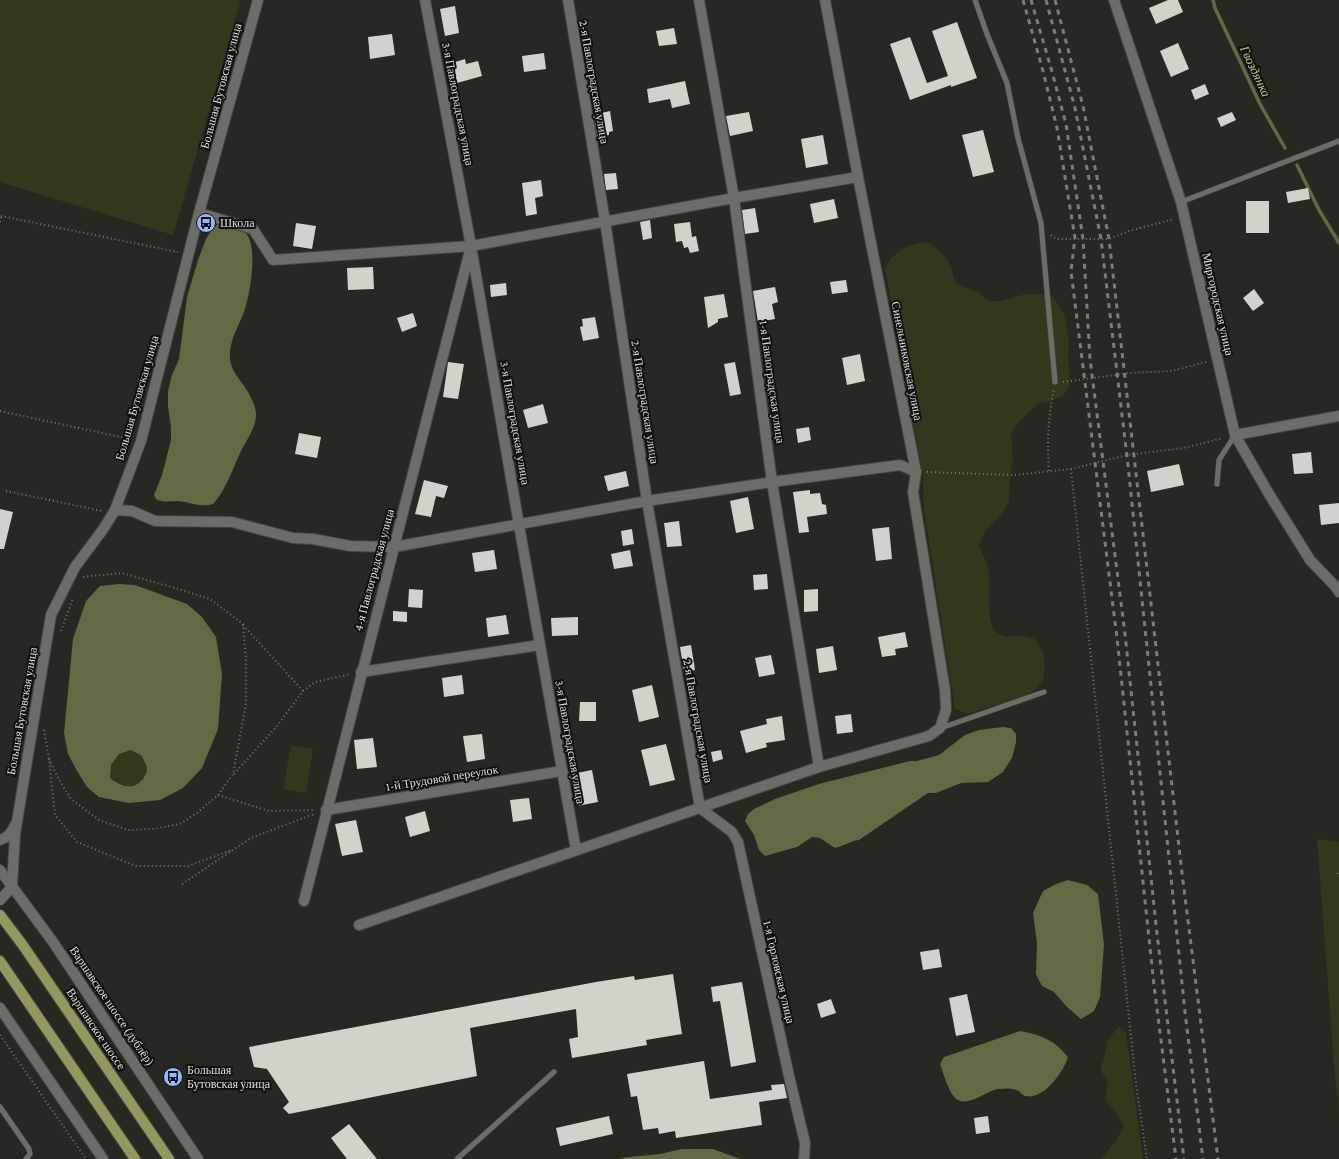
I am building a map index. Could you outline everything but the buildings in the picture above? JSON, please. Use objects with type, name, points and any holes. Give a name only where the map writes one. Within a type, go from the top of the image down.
[{"type":"main road","name":"Варшавское шоссе","points":[[0,915],[22,944],[169,1159]]},
{"type":"main road","points":[[0,961],[135,1159]]},
{"type":"street","name":"Большая Бутовская улица","points":[[12,887],[17,821],[52,615],[76,567],[104,528],[141,441],[199,214],[258,0]]},
{"type":"street","name":"3-я Павлоградская улица","points":[[425,0],[471,246],[576,850]]},
{"type":"street","name":"2-я Павлоградская улица","points":[[568,0],[605,221],[647,501],[700,808]]},
{"type":"street","name":"1-я Павлоградская улица","points":[[699,0],[734,198],[772,482],[819,767]]},
{"type":"street","name":"Синельниковская улица","points":[[825,0],[916,472],[913,492],[945,690],[946,710],[940,728]]},
{"type":"street","name":"Миргородская улица","points":[[1114,0],[1181,202],[1235,435],[1269,494],[1310,560],[1339,592]]},
{"type":"street","points":[[199,214],[253,230],[273,260],[471,246],[858,177]]},
{"type":"street","name":"4-я Павлоградская улица","points":[[304,901],[361,672],[471,246]]},
{"type":"street","points":[[1235,435],[1339,416]]},
{"type":"street","points":[[112,511],[132,511],[155,521],[232,522],[293,538],[313,539],[350,546],[394,547],[647,501],[772,482],[900,465],[916,472]]},
{"type":"street","points":[[361,672],[540,645]]},
{"type":"street","points":[[359,925],[819,767],[929,736],[940,728]]},
{"type":"street","name":"1-й Трудовой переулок","points":[[326,810],[562,771]]},
{"type":"street","name":"1-я Горловская улица","points":[[700,808],[732,832],[738,842],[788,1076],[805,1143],[804,1159]]},
{"type":"street","points":[[0,840],[4,839],[11,833],[17,821]]},
{"type":"street","name":"Варшавское шоссе (дублёр)","points":[[0,870],[53,942],[198,1159]]},
{"type":"street","points":[[0,896],[12,887]]},
{"type":"street","points":[[0,900],[12,887]]},
{"type":"street","points":[[0,1008],[103,1159]]},
{"type":"lane","points":[[975,0],[1007,83],[1018,138],[1041,223],[1055,382]]},
{"type":"lane","points":[[1181,202],[1339,141]]},
{"type":"lane","points":[[1217,484],[1219,460],[1235,435]]},
{"type":"lane","points":[[940,728],[1044,692]]},
{"type":"lane","points":[[457,1159],[554,1072]]},
{"type":"lane","points":[[0,1107],[29,1149],[30,1154],[26,1159]]},
{"type":"path","points":[[0,222],[1,216],[189,254]]},
{"type":"path","points":[[1041,223],[1053,237],[1059,239],[1109,239],[1129,231],[1184,216]]},
{"type":"path","points":[[1049,471],[1047,450],[1049,415],[1055,382],[1130,373],[1172,372],[1217,359]]},
{"type":"path","points":[[0,411],[141,441]]},
{"type":"path","points":[[916,472],[1014,475],[1070,469],[1127,455],[1184,448],[1235,435]]},
{"type":"path","points":[[1070,469],[1136,1084],[1147,1159]]},
{"type":"path","points":[[6,492],[112,511]]},
{"type":"path","points":[[85,571],[81,578],[122,573],[210,599],[243,624],[303,691]]},
{"type":"path","points":[[60,632],[73,598]]},
{"type":"path","points":[[233,774],[246,704],[246,659],[243,624]]},
{"type":"path","points":[[49,759],[71,799],[99,820],[128,830],[153,829],[180,824],[198,813],[218,795],[233,774],[277,726],[303,691],[315,682],[361,672]]},
{"type":"path","points":[[45,723],[44,731],[49,759],[55,815],[77,842],[136,866],[188,866],[232,850]]},
{"type":"path","points":[[218,795],[269,811],[326,810]]},
{"type":"path","points":[[182,884],[251,838],[326,810]]},
{"type":"path","points":[[0,1035],[86,1159]]},
{"type":"shaded area","points":[[0,0],[241,0],[173,235],[0,181]]},
{"type":"shaded area","points":[[217,225],[224,225],[243,230],[249,238],[252,248],[252,270],[249,294],[244,312],[232,342],[230,360],[234,372],[249,393],[253,402],[256,411],[256,419],[253,429],[225,486],[213,504],[204,505],[178,501],[161,501],[156,499],[154,495],[162,475],[171,440],[168,391],[172,375],[179,359],[187,297],[206,239],[212,229]]},
{"type":"shaded area","points":[[927,242],[939,250],[947,259],[952,269],[955,283],[978,292],[988,301],[1001,301],[1025,294],[1051,295],[1065,316],[1069,343],[1068,357],[1070,386],[1063,396],[1037,404],[1018,423],[1011,434],[1013,461],[1010,475],[1009,501],[1002,514],[984,533],[979,546],[989,572],[989,606],[991,623],[994,630],[999,634],[1008,637],[1026,636],[1036,640],[1043,652],[1045,666],[1043,680],[1035,690],[1023,697],[967,714],[955,709],[924,510],[923,475],[885,268],[893,256],[902,249]]},
{"type":"shaded area","points":[[119,584],[135,585],[187,604],[202,617],[216,637],[222,674],[218,729],[202,768],[183,788],[160,800],[129,803],[99,797],[87,787],[68,754],[64,733],[73,639],[86,601],[100,586]],"holes":[[[131,750],[142,756],[147,766],[147,770],[142,780],[138,783],[126,786],[110,778],[111,765],[119,754]]]},
{"type":"shaded area","points":[[1003,727],[1011,728],[1016,734],[1016,742],[1012,758],[1003,772],[988,782],[961,783],[936,793],[928,793],[859,840],[835,848],[820,838],[812,837],[797,847],[765,856],[759,850],[754,835],[745,821],[748,814],[754,809],[775,799],[819,784],[939,755],[965,735],[979,730]]},
{"type":"shaded area","points":[[291,745],[313,749],[306,793],[283,789]]},
{"type":"shaded area","points":[[131,750],[142,756],[147,771],[142,780],[138,783],[126,786],[110,778],[110,765],[119,754]]},
{"type":"shaded area","points":[[1317,839],[1339,842],[1339,1112],[1335,1077]]},
{"type":"shaded area","points":[[1068,880],[1087,885],[1098,894],[1104,945],[1100,997],[1094,1011],[1081,1019],[1067,1007],[1054,992],[1042,986],[1036,974],[1037,943],[1033,913],[1043,891]]},
{"type":"shaded area","points":[[1119,1026],[1126,1033],[1143,1159],[1102,1159],[1117,1140],[1124,1126],[1116,1112],[1105,1100],[1108,1084],[1101,1070],[1108,1040]]},
{"type":"shaded area","points":[[1020,1031],[1035,1034],[1047,1039],[1058,1046],[1068,1057],[1058,1077],[1040,1094],[1033,1096],[1025,1096],[1014,1089],[1003,1088],[993,1090],[970,1101],[960,1101],[956,1099],[950,1090],[940,1064],[944,1057]]},
{"type":"shaded area","points":[[682,1149],[713,1149],[740,1159],[620,1159],[660,1154]]},
{"type":"waterway","name":"Гвоздянка","points":[[1213,0],[1215,8],[1260,104],[1285,148]]},
{"type":"waterway","name":"Гвоздянка","points":[[1297,165],[1319,210],[1339,243]]},
{"type":"railway","points":[[1023,0],[1057,128],[1075,238],[1071,271],[1117,638],[1154,985],[1176,1159]]},
{"type":"railway","points":[[1031,0],[1066,124],[1083,239],[1090,359],[1125,634],[1157,934],[1184,1159]]},
{"type":"railway","points":[[1046,0],[1075,108],[1101,239],[1128,465],[1185,1012],[1203,1159]]},
{"type":"railway","points":[[1055,0],[1083,106],[1109,239],[1182,873],[1218,1159]]},
{"type":"place","name":"Школа","points":[[206,223]]},
{"type":"place","name":"Большая Бутовская улица","points":[[173,1077]]}]
